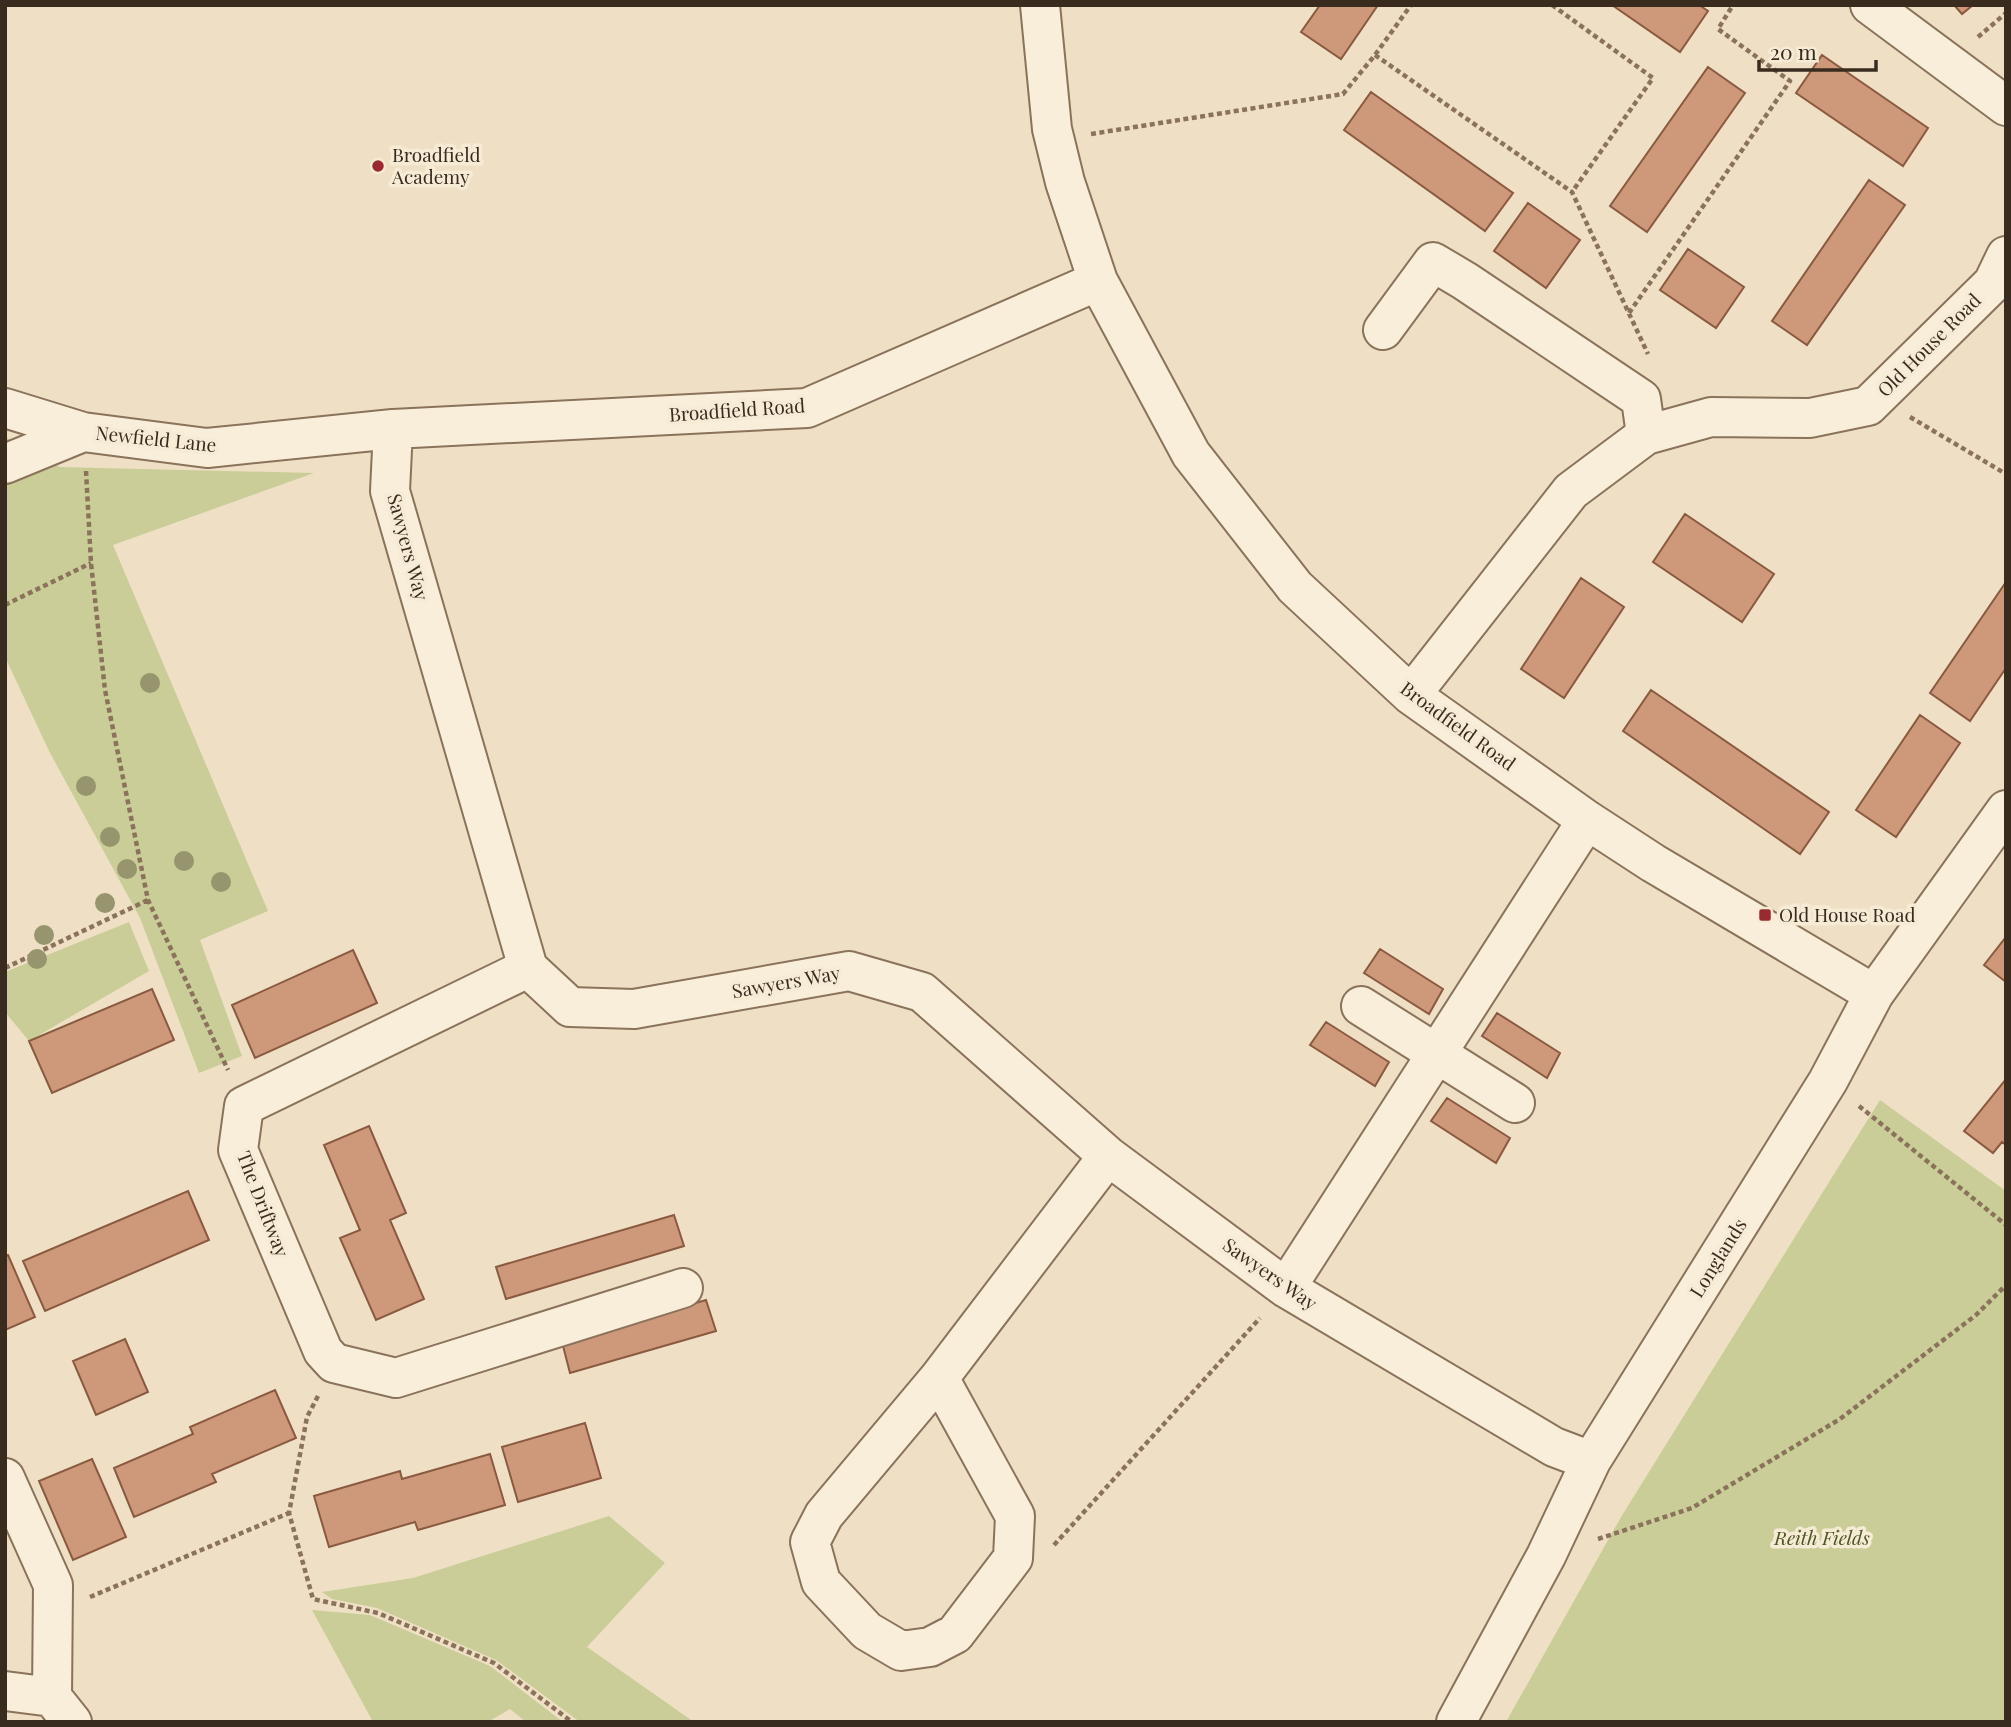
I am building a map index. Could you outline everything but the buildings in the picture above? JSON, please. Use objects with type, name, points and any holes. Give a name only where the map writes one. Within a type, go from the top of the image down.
[{"type":"street","name":"Broadfield Road","points":[[1040,5],[1052,129],[1065,181],[1098,281],[1191,454],[1295,587],[1411,695],[1587,820],[1653,863],[1874,994]]},
{"type":"street","points":[[1870,5],[2006,106]]},
{"type":"street","name":"Old House Road","points":[[1411,695],[1571,491],[1646,435],[1710,417],[1810,418],[1868,406],[1993,283],[2006,256]]},
{"type":"street","points":[[1383,330],[1433,262],[1641,399],[1646,435]]},
{"type":"street","name":"Broadfield Road","points":[[393,429],[807,408],[1098,281]]},
{"type":"street","name":"Newfield Lane","points":[[5,408],[83,432],[207,448],[393,429]]},
{"type":"street","name":"Sawyers Way","points":[[393,429],[390,491],[528,968],[570,1007],[634,1009],[849,971],[922,992],[1108,1156],[1286,1288],[1554,1447],[1591,1461]]},
{"type":"street","points":[[5,464],[83,432]]},
{"type":"street","name":"Longlands","points":[[1456,1722],[1546,1556],[1591,1461],[1828,1081],[1874,994],[2006,810]]},
{"type":"street","points":[[1286,1288],[1587,820]]},
{"type":"street","points":[[244,1105],[528,968]]},
{"type":"street","points":[[1361,1006],[1515,1103]]},
{"type":"street","name":"The Driftway","points":[[244,1105],[238,1150],[323,1351],[334,1363]]},
{"type":"street","points":[[939,1378],[1015,1516],[1013,1558],[954,1634],[930,1647],[901,1651],[867,1632],[821,1582],[810,1542],[824,1515],[939,1378],[1108,1156]]},
{"type":"street","points":[[334,1363],[396,1378],[682,1288]]},
{"type":"street","points":[[5,1478],[53,1585],[62,1709],[5,1691]]},
{"type":"path","points":[[1056,140],[1343,94],[1411,5]]},
{"type":"path","points":[[1552,5],[1653,78],[1572,191]]},
{"type":"path","points":[[1628,313],[1790,81],[1718,29],[1733,5]]},
{"type":"path","points":[[1375,55],[1572,191],[1652,363]]},
{"type":"path","points":[[1884,390],[1894,408],[2006,474]]},
{"type":"path","points":[[83,432],[91,563],[104,690],[148,900],[244,1105]]},
{"type":"path","points":[[5,605],[91,563]]},
{"type":"path","points":[[5,968],[148,900]]},
{"type":"path","points":[[1828,1081],[2006,1225]]},
{"type":"path","points":[[1546,1556],[1692,1508],[1840,1419],[1976,1315],[2006,1285]]},
{"type":"path","points":[[1013,1558],[1038,1563],[1286,1288]]},
{"type":"path","points":[[334,1363],[307,1417],[289,1513],[313,1599],[378,1612],[494,1663],[572,1722]]},
{"type":"path","points":[[82,1600],[289,1513]]},
{"type":"green space","points":[[5,437],[60,467],[314,473],[113,545],[268,911],[200,940],[242,1056],[199,1073],[140,918],[49,751],[5,657]]},
{"type":"green space","points":[[129,922],[149,971],[29,1041],[5,1012],[5,972]]},
{"type":"green space","name":"Reith Fields","points":[[1880,1100],[2006,1191],[2006,1722],[1506,1722],[1621,1517]]},
{"type":"green space","points":[[609,1516],[665,1563],[587,1647],[694,1722],[580,1722],[496,1660],[377,1608],[332,1599],[322,1592],[413,1578]]},
{"type":"green space","points":[[312,1610],[370,1615],[490,1666],[563,1722],[526,1722],[510,1709],[488,1722],[373,1722]]},
{"type":"place","name":"Broadfield Academy","points":[[378,166]]},
{"type":"place","name":"Old House Road","points":[[1765,915]]}]
